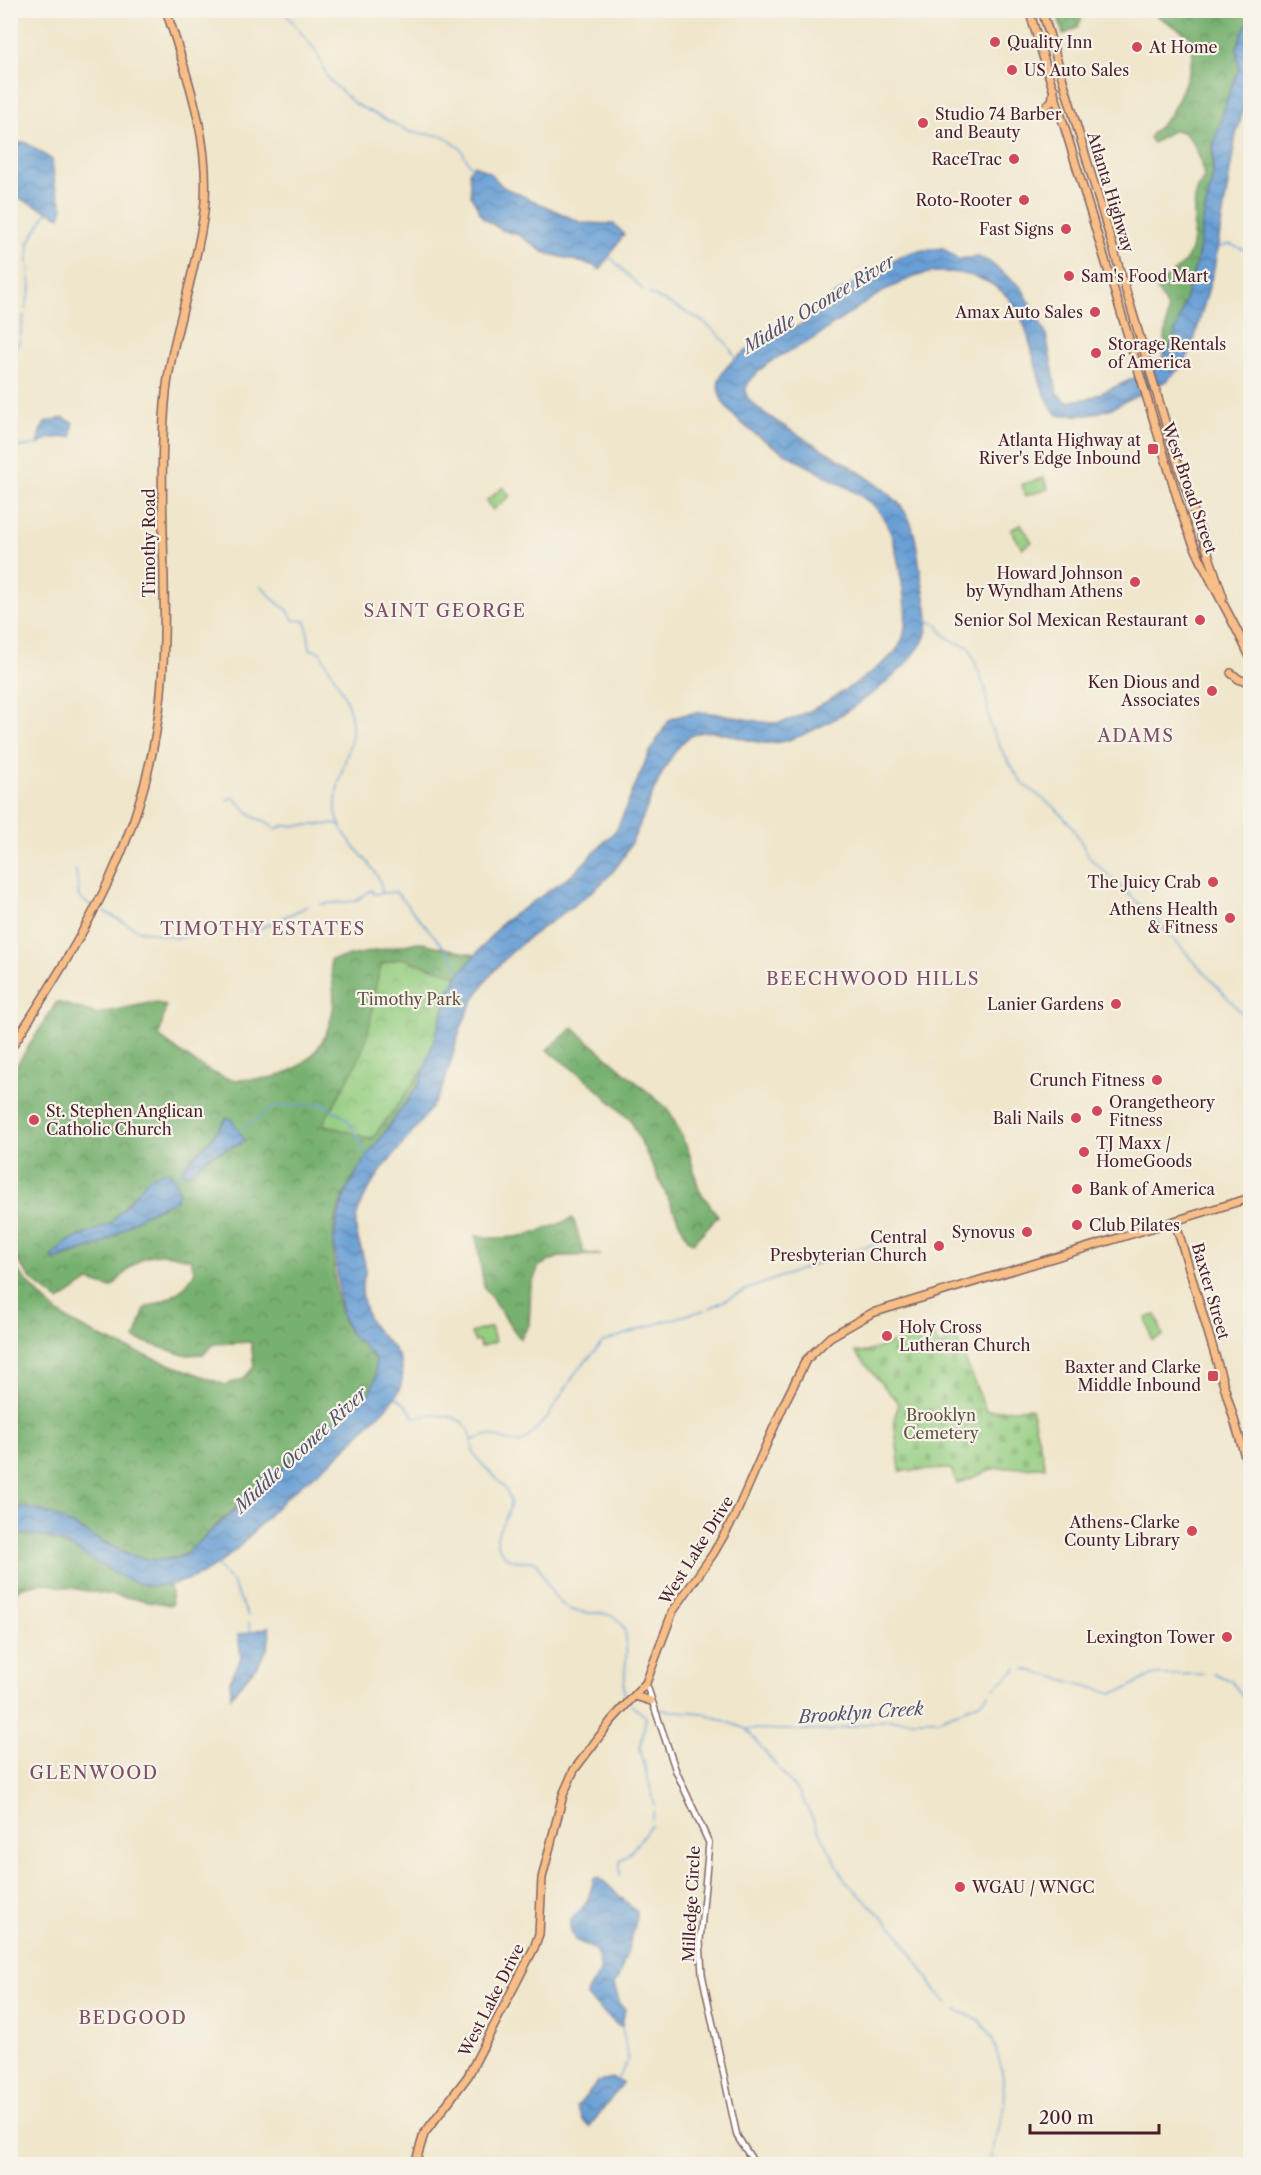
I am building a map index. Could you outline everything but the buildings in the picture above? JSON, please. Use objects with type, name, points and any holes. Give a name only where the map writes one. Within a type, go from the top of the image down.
[{"type":"main road","name":"Timothy Road","points":[[10,1050],[78,943],[104,896],[128,842],[152,757],[162,676],[165,402],[174,338],[200,237],[205,191],[205,160],[199,121],[166,10]]},
{"type":"main road","name":"Atlanta Highway","points":[[1029,10],[1140,378]]},
{"type":"main road","name":"Atlanta Highway","points":[[1042,10],[1154,382]]},
{"type":"main road","points":[[1041,110],[1052,101],[1054,87]]},
{"type":"main road","name":"West Broad Street","points":[[1140,378],[1195,550],[1209,579],[1225,602]]},
{"type":"main road","name":"West Broad Street","points":[[1154,382],[1191,507],[1225,602],[1251,657]]},
{"type":"main road","points":[[1181,511],[1191,507]]},
{"type":"main road","points":[[1231,673],[1240,680],[1251,681]]},
{"type":"main road","name":"West Lake Drive","points":[[415,2164],[418,2147],[424,2134],[468,2076],[534,1948],[539,1934],[542,1878],[563,1795],[573,1770],[611,1720],[646,1683],[673,1611],[713,1554],[735,1516],[797,1376],[818,1347],[851,1323],[872,1313],[1251,1198]]},
{"type":"main road","name":"Baxter Street","points":[[1176,1221],[1251,1473]]},
{"type":"main road","points":[[635,1696],[651,1701]]},
{"type":"street","name":"Milledge Circle","points":[[646,1683],[676,1771],[709,1843],[700,1940],[702,1974],[737,2134],[755,2164]]},
{"type":"green space","points":[[1057,10],[1085,11],[1077,28],[1063,35]]},
{"type":"green space","points":[[1149,11],[1250,11],[1250,21],[1237,47],[1239,69],[1229,93],[1212,150],[1213,176],[1203,220],[1198,257],[1175,337],[1163,358],[1168,310],[1156,287],[1178,269],[1188,257],[1193,238],[1196,196],[1204,178],[1196,148],[1187,136],[1174,130],[1153,143],[1149,138],[1173,110],[1187,77],[1192,44],[1190,36]]},
{"type":"green space","points":[[1044,478],[1048,489],[1025,496],[1022,484]]},
{"type":"green space","points":[[503,487],[510,496],[493,510],[486,501]]},
{"type":"green space","points":[[1021,524],[1032,542],[1022,548],[1011,530]]},
{"type":"green space","points":[[418,942],[475,955],[451,988],[428,1064],[418,1088],[356,1173],[338,1211],[333,1253],[338,1298],[342,1318],[347,1328],[374,1359],[377,1368],[376,1379],[370,1391],[223,1519],[192,1550],[177,1558],[152,1561],[137,1558],[102,1541],[11,1507],[10,1262],[38,1294],[61,1315],[107,1340],[225,1385],[243,1379],[254,1367],[251,1342],[214,1344],[204,1354],[184,1355],[135,1339],[145,1308],[174,1295],[191,1279],[195,1272],[190,1259],[163,1254],[145,1257],[129,1269],[111,1288],[89,1281],[59,1301],[33,1281],[11,1253],[11,1074],[57,1002],[97,1014],[154,1002],[166,1006],[159,1036],[202,1067],[233,1080],[281,1075],[293,1070],[314,1053],[328,1030],[334,1002],[330,960]],"holes":[[[227,1118],[232,1120],[241,1144],[209,1156],[189,1174],[185,1165],[210,1140]],[[149,1178],[163,1207],[146,1213],[102,1244],[54,1260],[52,1257],[67,1242],[110,1224]]]},
{"type":"green space","name":"Timothy Park","points":[[401,958],[458,976],[450,989],[427,1065],[372,1139],[323,1124],[363,1048],[369,1028],[376,982],[382,964]]},
{"type":"green space","points":[[573,1028],[669,1110],[689,1152],[699,1190],[718,1216],[693,1243],[687,1238],[631,1121],[590,1082],[547,1050]]},
{"type":"green space","points":[[573,1218],[584,1253],[601,1255],[561,1256],[539,1266],[531,1286],[529,1325],[520,1339],[484,1287],[476,1236],[504,1238],[526,1235]]},
{"type":"green space","points":[[1156,1315],[1163,1336],[1152,1340],[1146,1318]]},
{"type":"green space","points":[[491,1327],[495,1342],[481,1347],[479,1341],[475,1342],[471,1333]]},
{"type":"green space","name":"Brooklyn Cemetery","points":[[934,1335],[939,1346],[957,1339],[986,1411],[1031,1408],[1045,1467],[996,1468],[957,1484],[951,1469],[900,1471],[894,1419],[899,1404],[855,1352],[867,1352],[898,1341]]},
{"type":"green space","points":[[11,1534],[40,1536],[59,1542],[121,1575],[153,1585],[170,1585],[172,1605],[41,1583],[22,1587],[11,1595]]},
{"type":"water","points":[[1250,21],[1250,88],[1236,135],[1214,269],[1191,351],[1180,368],[1166,381],[1112,408],[1089,415],[1057,415],[1047,399],[1030,341],[1014,305],[1000,290],[981,279],[960,273],[937,272],[910,279],[881,293],[814,338],[769,363],[748,383],[746,394],[753,404],[890,494],[908,516],[916,541],[927,610],[926,635],[911,658],[896,674],[855,706],[810,732],[789,740],[760,743],[726,734],[703,732],[683,742],[664,770],[635,835],[618,865],[594,890],[516,948],[481,988],[461,1029],[439,1095],[430,1110],[375,1179],[366,1193],[357,1217],[356,1231],[364,1257],[365,1274],[362,1287],[365,1309],[374,1327],[397,1353],[402,1368],[401,1385],[393,1400],[338,1456],[295,1490],[226,1558],[209,1570],[175,1584],[145,1585],[130,1581],[60,1542],[41,1536],[11,1534],[11,1507],[35,1509],[57,1517],[118,1550],[139,1558],[160,1560],[183,1556],[370,1391],[376,1377],[375,1358],[348,1331],[341,1312],[334,1242],[336,1223],[346,1192],[362,1164],[420,1083],[450,989],[460,973],[503,922],[572,875],[617,829],[649,753],[669,720],[683,715],[709,713],[761,722],[787,721],[819,706],[872,672],[895,652],[903,637],[905,610],[902,583],[894,542],[881,515],[860,495],[750,430],[729,410],[719,391],[723,372],[740,355],[807,321],[830,298],[865,278],[883,273],[893,261],[900,257],[918,251],[943,248],[958,259],[978,257],[988,261],[1022,288],[1046,334],[1057,393],[1066,402],[1090,398],[1137,377],[1158,362],[1171,347],[1198,257],[1203,220],[1213,176],[1214,144],[1229,93],[1239,69],[1237,47]]},
{"type":"water","points":[[25,142],[52,160],[55,186],[63,208],[60,217],[21,199],[11,190],[11,144]]},
{"type":"water","points":[[474,165],[490,173],[503,187],[582,223],[614,224],[624,234],[600,270],[595,266],[543,252],[519,235],[502,230],[483,218],[471,195],[469,172]]},
{"type":"water","points":[[64,418],[73,423],[72,437],[50,438],[37,445],[40,431],[46,422]]},
{"type":"water","points":[[227,1118],[232,1120],[245,1141],[209,1156],[189,1174],[182,1173],[185,1165],[210,1140]]},
{"type":"water","points":[[170,1171],[179,1191],[176,1200],[146,1213],[102,1244],[54,1260],[51,1257],[67,1242],[110,1224],[149,1178],[157,1173]]},
{"type":"water","points":[[269,1627],[267,1648],[263,1657],[231,1697],[230,1681],[241,1658],[238,1635]]},
{"type":"water","points":[[599,1877],[637,1912],[628,1949],[614,1984],[620,2005],[625,2009],[622,2026],[617,2025],[587,1997],[591,1984],[600,1973],[599,1961],[595,1950],[575,1940],[570,1927],[570,1922],[587,1900],[594,1879]]},
{"type":"water","points":[[611,2078],[623,2083],[589,2127],[583,2121],[577,2107],[598,2082]]},
{"type":"waterway","points":[[283,10],[316,51],[328,79],[355,104],[410,132],[444,136],[461,149],[471,167]]},
{"type":"waterway","points":[[25,309],[31,287],[28,261],[29,242],[47,212]]},
{"type":"waterway","points":[[1218,248],[1229,244],[1250,252]]},
{"type":"waterway","points":[[610,257],[643,290]]},
{"type":"waterway","points":[[648,293],[686,312],[709,327],[720,336],[736,359]]},
{"type":"waterway","points":[[10,352],[19,343],[24,315]]},
{"type":"waterway","points":[[10,448],[34,445]]},
{"type":"waterway","points":[[261,586],[274,600],[287,609],[293,620],[306,621],[310,649],[320,652],[342,690],[350,711],[352,733],[336,800],[336,810],[344,833],[375,872],[382,893],[396,892],[454,959],[460,973]]},
{"type":"waterway","points":[[927,620],[938,625],[943,634],[969,647],[985,688],[990,726],[1022,783],[1055,808],[1072,826],[1090,858],[1154,918],[1250,1022]]},
{"type":"waterway","points":[[227,800],[233,797],[253,817],[267,822],[276,829],[283,826],[337,824],[342,826]]},
{"type":"waterway","points":[[76,870],[79,897],[91,906]]},
{"type":"waterway","points":[[321,904],[356,901],[371,890],[374,894],[382,893]]},
{"type":"waterway","points":[[105,912],[138,930],[176,938],[184,937],[208,925],[244,932],[259,929],[308,906]]},
{"type":"waterway","points":[[238,1132],[276,1106],[324,1104],[347,1119],[360,1140],[368,1162]]},
{"type":"waterway","points":[[174,1178],[183,1172]]},
{"type":"waterway","points":[[852,1251],[884,1241]]},
{"type":"waterway","points":[[710,1308],[746,1290],[842,1254]]},
{"type":"waterway","points":[[473,1440],[489,1435],[516,1443],[525,1441],[548,1416],[577,1371],[603,1342],[705,1310]]},
{"type":"waterway","name":"Brooklyn Creek","points":[[394,1395],[406,1405],[414,1417],[447,1416],[455,1418],[467,1427],[471,1435],[474,1455],[505,1489],[510,1500],[510,1507],[497,1538],[498,1545],[505,1556],[513,1560],[536,1562],[553,1593],[567,1608],[574,1611],[607,1614],[620,1621],[626,1636],[624,1698]]},
{"type":"waterway","points":[[215,1564],[232,1582],[248,1616]]},
{"type":"waterway","points":[[249,1623],[250,1632]]},
{"type":"waterway","name":"Brooklyn Creek","points":[[994,1688],[1017,1668]]},
{"type":"waterway","name":"Brooklyn Creek","points":[[1025,1669],[1112,1693],[1124,1690],[1152,1675],[1204,1674]]},
{"type":"waterway","name":"Brooklyn Creek","points":[[1214,1673],[1231,1681],[1250,1705]]},
{"type":"waterway","name":"Brooklyn Creek","points":[[660,1710],[703,1713],[746,1729],[829,1731],[886,1720],[938,1720],[979,1703],[989,1694]]},
{"type":"waterway","points":[[631,1705],[645,1716]]},
{"type":"waterway","points":[[646,1717],[640,1749],[655,1805]]},
{"type":"waterway","points":[[746,1729],[800,1794],[845,1880],[897,1932],[937,1992],[948,2003]]},
{"type":"waterway","points":[[652,1819],[654,1811]]},
{"type":"waterway","points":[[620,1875],[620,1861],[632,1850],[651,1825]]},
{"type":"waterway","points":[[956,2010],[980,2020],[993,2040],[1002,2070],[1005,2105],[989,2164]]},
{"type":"waterway","points":[[617,2080],[628,2060],[622,2026]]},
{"type":"place","name":"Quality Inn","points":[[995,42]]},
{"type":"place","name":"At Home","points":[[1137,47]]},
{"type":"place","name":"US Auto Sales","points":[[1012,70]]},
{"type":"place","name":"Studio 74 Barber and Beauty","points":[[923,123]]},
{"type":"place","name":"RaceTrac","points":[[1014,159]]},
{"type":"place","name":"Roto-Rooter","points":[[1024,200]]},
{"type":"place","name":"Fast Signs","points":[[1066,229]]},
{"type":"place","name":"Sam's Food Mart","points":[[1069,276]]},
{"type":"place","name":"Amax Auto Sales","points":[[1095,312]]},
{"type":"place","name":"Storage Rentals of America","points":[[1096,353]]},
{"type":"place","name":"Atlanta Highway at River's Edge Inbound","points":[[1153,449]]},
{"type":"place","name":"Howard Johnson by Wyndham Athens","points":[[1135,582]]},
{"type":"place","name":"Senior Sol Mexican Restaurant","points":[[1200,620]]},
{"type":"place","name":"Ken Dious and Associates","points":[[1212,691]]},
{"type":"place","name":"The Juicy Crab","points":[[1213,882]]},
{"type":"place","name":"Athens Health & Fitness","points":[[1230,918]]},
{"type":"place","name":"Lanier Gardens","points":[[1116,1004]]},
{"type":"place","name":"Crunch Fitness","points":[[1157,1080]]},
{"type":"place","name":"Orangetheory Fitness","points":[[1097,1111]]},
{"type":"place","name":"Bali Nails","points":[[1076,1118]]},
{"type":"place","name":"St. Stephen Anglican Catholic Church","points":[[34,1120]]},
{"type":"place","name":"TJ Maxx / HomeGoods","points":[[1084,1152]]},
{"type":"place","name":"Bank of America","points":[[1077,1189]]},
{"type":"place","name":"Club Pilates","points":[[1077,1225]]},
{"type":"place","name":"Synovus","points":[[1027,1232]]},
{"type":"place","name":"Central Presbyterian Church","points":[[939,1246]]},
{"type":"place","name":"Holy Cross Lutheran Church","points":[[887,1336]]},
{"type":"place","name":"Baxter and Clarke Middle Inbound","points":[[1213,1376]]},
{"type":"place","name":"Athens-Clarke County Library","points":[[1192,1531]]},
{"type":"place","name":"Lexington Tower","points":[[1227,1637]]},
{"type":"place","name":"WGAU / WNGC","points":[[960,1887]]},
{"type":"district","name":"SAINT GEORGE","points":[[445,611]]},
{"type":"district","name":"ADAMS","points":[[1136,736]]},
{"type":"district","name":"TIMOTHY ESTATES","points":[[263,929]]},
{"type":"district","name":"BEECHWOOD HILLS","points":[[873,979]]},
{"type":"district","name":"GLENWOOD","points":[[94,1773]]},
{"type":"district","name":"BEDGOOD","points":[[133,2018]]},
{"type":"water label","name":"Middle Oconee River","points":[[819,304]]},
{"type":"water label","name":"Middle Oconee River","points":[[301,1450]]}]
